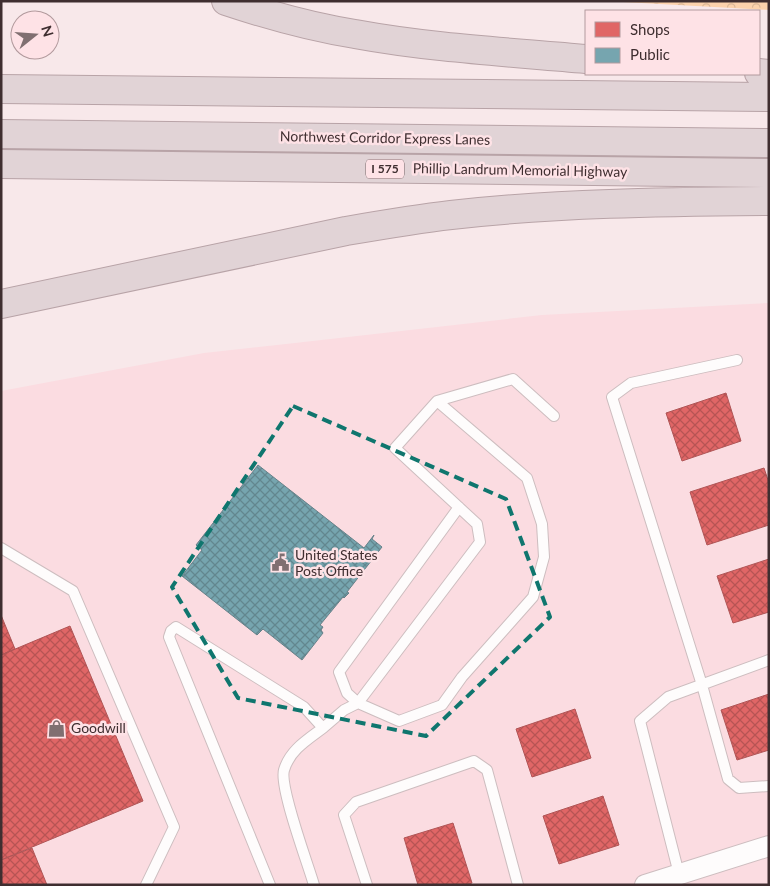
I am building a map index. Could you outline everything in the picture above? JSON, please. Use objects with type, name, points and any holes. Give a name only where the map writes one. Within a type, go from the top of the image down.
[{"type":"highway","points":[[226,1],[304,24],[353,34],[433,45],[585,59]]},
{"type":"highway","points":[[1,89],[769,97]]},
{"type":"highway","name":"Northwest Corridor Express Lanes","points":[[1,134],[769,142]]},
{"type":"highway","name":"Phillip Landrum Memorial Highway","points":[[1,164],[769,173]]},
{"type":"highway","points":[[1,304],[337,233],[421,218],[549,207],[769,200]]},
{"type":"street","points":[[645,885],[769,846]]},
{"type":"lane","points":[[738,360],[631,383],[612,397],[702,685],[728,779],[739,788],[769,786]]},
{"type":"lane","points":[[314,885],[284,789],[283,772],[290,757],[298,747],[344,710],[358,703],[480,542],[477,524],[395,448],[437,401],[513,379],[554,416]]},
{"type":"lane","points":[[437,401],[526,478],[542,524],[544,557],[533,597],[462,677],[442,705],[399,722],[358,703],[347,693],[338,672],[459,507]]},
{"type":"lane","points":[[1,548],[73,591],[174,827],[146,885]]},
{"type":"lane","points":[[270,885],[169,637],[171,631],[176,627],[304,707],[323,728]]},
{"type":"lane","points":[[679,874],[640,721],[668,697],[769,660]]},
{"type":"lane","points":[[367,885],[344,815],[356,802],[474,761],[486,770],[518,885]]},
{"type":"highlighted area","points":[[293,406],[506,499],[550,617],[426,736],[238,698],[172,587]]},
{"type":"shaded area","points":[[769,303],[769,885],[1,885],[1,391],[204,353],[542,315]]},
{"type":"green space","points":[[605,1],[769,1],[769,10]]},
{"type":"building: Shops","points":[[726,393],[741,441],[682,461],[666,413]]},
{"type":"building: Shops","points":[[764,468],[769,483],[769,525],[707,545],[690,492]]},
{"type":"building: Shops","points":[[769,559],[769,612],[733,623],[717,576]]},
{"type":"building: Shops","points":[[1,615],[15,649],[1,655]]},
{"type":"building: Shops","name":"Goodwill","points":[[70,626],[143,801],[1,860],[1,655]]},
{"type":"building: Shops","points":[[769,694],[769,750],[737,760],[721,710]]},
{"type":"building: Shops","points":[[575,709],[591,758],[532,777],[516,729]]},
{"type":"building: Shops","points":[[603,796],[619,845],[559,864],[543,816]]},
{"type":"building: Shops","points":[[453,823],[472,883],[465,885],[418,885],[404,838]]},
{"type":"building: Shops","points":[[32,848],[47,885],[1,885],[1,860]]},
{"type":"building: Public","name":"United States Post Office","points":[[258,465],[364,548],[374,535],[372,539],[382,547],[347,592],[349,593],[343,597],[320,625],[323,627],[321,630],[323,633],[302,660],[263,629],[257,635],[182,576],[202,550],[196,545]]},
{"type":"place","name":"United States Post Office","points":[[281,563]]},
{"type":"place","name":"Goodwill","points":[[57,728]]}]
